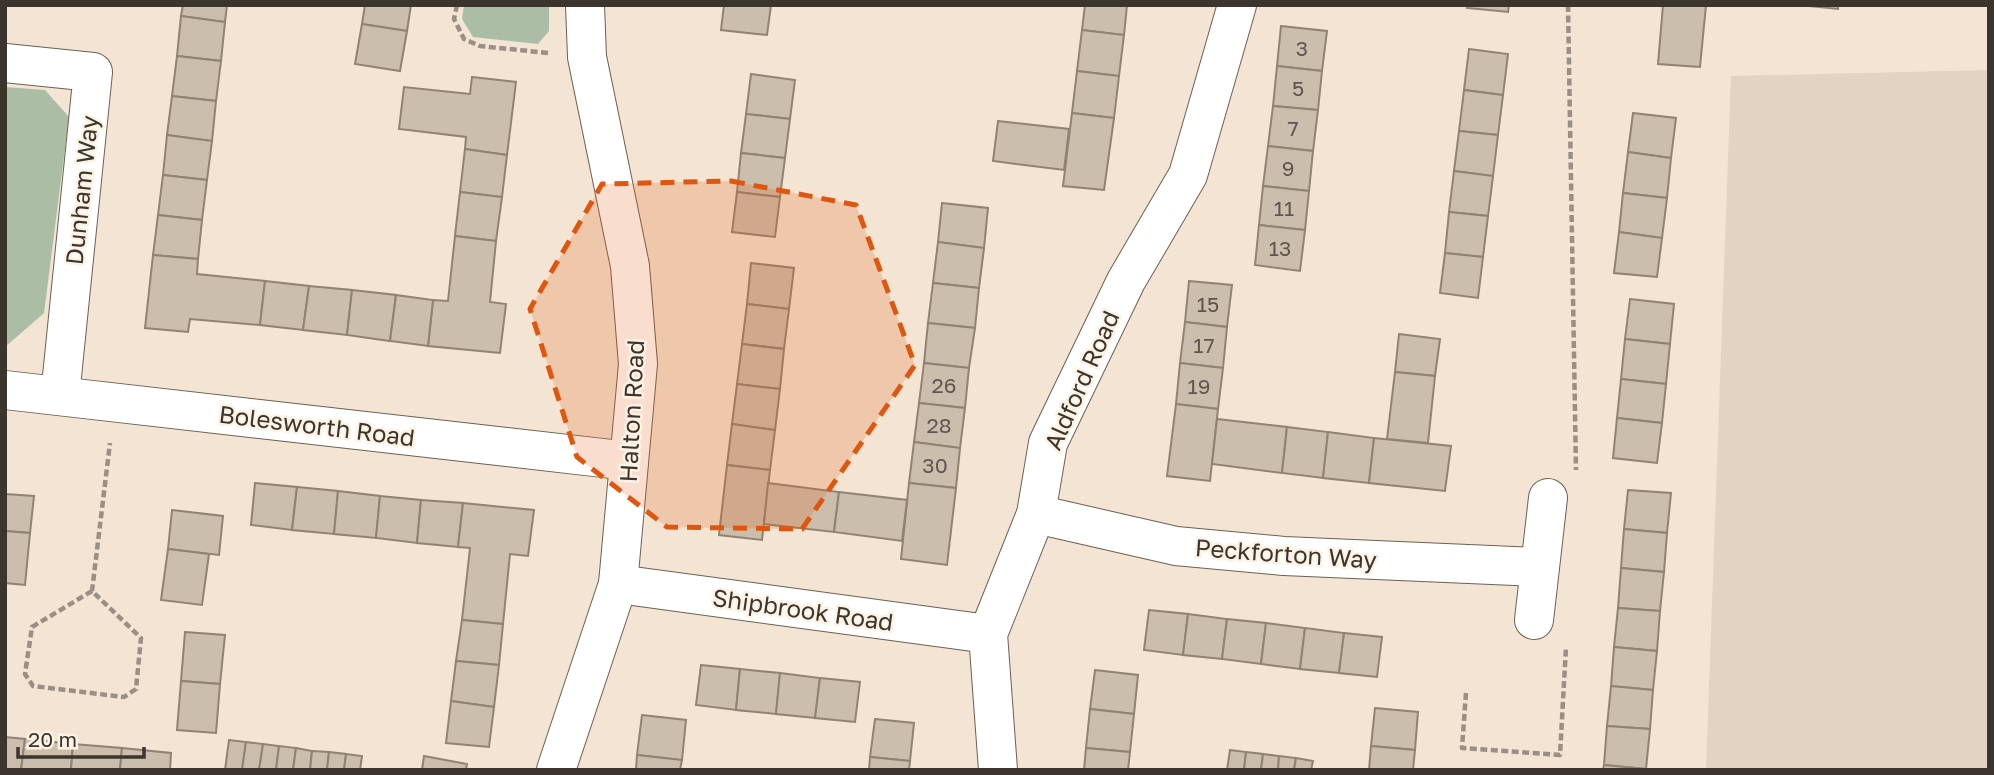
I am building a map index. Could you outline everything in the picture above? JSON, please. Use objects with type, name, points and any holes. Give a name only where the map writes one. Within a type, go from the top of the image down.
[{"type":"street","name":"Halton Road","points":[[556,770],[618,584],[638,364],[629,266],[587,57],[585,5]]},
{"type":"street","name":"Aldford Road","points":[[998,770],[988,634],[1036,513],[1048,443],[1126,281],[1188,175],[1237,5]]},
{"type":"street","name":"Dunham Way","points":[[5,63],[93,72],[60,396]]},
{"type":"street","name":"Bolesworth Road","points":[[5,390],[629,461]]},
{"type":"street","points":[[1534,621],[1548,498]]},
{"type":"street","name":"Peckforton Way","points":[[1036,513],[1176,546],[1284,556],[1540,566]]},
{"type":"street","name":"Shipbrook Road","points":[[618,584],[988,634]]},
{"type":"path","points":[[457,5],[454,19],[464,39],[480,46],[587,57]]},
{"type":"path","points":[[1548,498],[1551,476],[1576,478],[1568,5]]},
{"type":"path","points":[[92,591],[111,436],[121,402]]},
{"type":"path","points":[[92,591],[141,638],[136,689],[124,697],[33,686],[25,674],[33,627],[92,591]]},
{"type":"highlighted area","points":[[731,181],[856,205],[915,365],[802,529],[667,527],[577,457],[530,309],[602,184]]},
{"type":"shaded area","points":[[1989,70],[1989,770],[1706,770],[1731,76]]},
{"type":"green space","points":[[464,5],[549,5],[549,31],[538,44],[473,37],[462,19]]},
{"type":"green space","points":[[5,87],[45,90],[69,117],[44,313],[5,347]]},
{"type":"building","points":[[183,5],[227,5],[225,22],[181,16]]},
{"type":"building","points":[[365,5],[411,5],[407,31],[362,24]]},
{"type":"building","points":[[724,5],[771,5],[767,35],[721,30]]},
{"type":"building","points":[[1085,5],[1127,5],[1124,35],[1082,30]]},
{"type":"building","points":[[1468,5],[1509,5],[1508,12],[1467,8]]},
{"type":"building","points":[[1663,5],[1706,5],[1700,67],[1658,64]]},
{"type":"building","points":[[1799,5],[1838,5],[1838,9]]},
{"type":"building","points":[[181,16],[225,22],[221,61],[177,56]]},
{"type":"building","points":[[362,24],[407,31],[400,71],[355,64]]},
{"type":"building","points":[[1281,26],[1327,31],[1322,71],[1277,66]]},
{"type":"building","points":[[1082,30],[1124,35],[1119,76],[1077,71]]},
{"type":"building","points":[[1469,49],[1508,54],[1503,95],[1464,90]]},
{"type":"building","points":[[177,56],[221,61],[216,101],[172,96]]},
{"type":"building","points":[[1277,66],[1322,71],[1318,110],[1273,106]]},
{"type":"building","points":[[1077,71],[1119,76],[1114,118],[1072,113]]},
{"type":"building","points":[[751,74],[795,80],[790,119],[746,114]]},
{"type":"building","points":[[472,77],[516,82],[507,155],[465,149],[466,137],[399,129],[404,87],[470,94]]},
{"type":"building","points":[[1464,90],[1503,95],[1498,135],[1459,131]]},
{"type":"building","points":[[172,96],[216,101],[212,141],[167,135]]},
{"type":"building","points":[[1273,106],[1318,110],[1313,151],[1268,146]]},
{"type":"building","points":[[1072,113],[1114,118],[1104,190],[1063,186]]},
{"type":"building","points":[[1633,113],[1676,118],[1671,158],[1628,152]]},
{"type":"building","points":[[746,114],[790,119],[785,158],[741,153]]},
{"type":"building","points":[[998,121],[1069,129],[1064,170],[993,161]]},
{"type":"building","points":[[1459,131],[1498,135],[1493,176],[1454,171]]},
{"type":"building","points":[[167,135],[212,141],[207,180],[163,175]]},
{"type":"building","points":[[1268,146],[1313,151],[1309,191],[1263,186]]},
{"type":"building","points":[[465,149],[507,155],[502,197],[460,192]]},
{"type":"building","points":[[1628,152],[1671,158],[1667,198],[1623,193]]},
{"type":"building","points":[[741,153],[785,158],[780,197],[737,192]]},
{"type":"building","points":[[1454,171],[1493,176],[1488,216],[1449,212]]},
{"type":"building","points":[[163,175],[207,180],[202,220],[158,215]]},
{"type":"building","points":[[1263,186],[1309,191],[1305,230],[1259,225]]},
{"type":"building","points":[[460,192],[502,197],[496,241],[455,236]]},
{"type":"building","points":[[737,192],[780,197],[775,237],[732,232]]},
{"type":"building","points":[[1623,193],[1667,198],[1662,238],[1619,232]]},
{"type":"building","points":[[942,203],[988,208],[984,248],[938,242]]},
{"type":"building","points":[[1449,212],[1488,216],[1483,257],[1445,253]]},
{"type":"building","points":[[158,215],[202,220],[198,259],[153,255]]},
{"type":"building","points":[[1259,225],[1305,230],[1300,271],[1255,265]]},
{"type":"building","points":[[1619,232],[1662,238],[1657,277],[1614,273]]},
{"type":"building","points":[[455,236],[496,241],[490,302],[506,304],[500,353],[428,346],[433,300],[448,301]]},
{"type":"building","points":[[938,242],[984,248],[979,288],[933,283]]},
{"type":"building","points":[[1445,253],[1483,257],[1478,298],[1440,293]]},
{"type":"building","points":[[153,255],[198,259],[197,274],[265,281],[260,325],[190,319],[188,332],[145,328]]},
{"type":"building","points":[[751,263],[794,268],[789,309],[747,304]]},
{"type":"building","points":[[265,281],[309,286],[303,330],[260,325]]},
{"type":"building","points":[[1189,281],[1232,285],[1227,327],[1185,322]]},
{"type":"building","points":[[933,283],[979,288],[975,328],[928,323]]},
{"type":"building","points":[[309,286],[352,290],[347,335],[303,330]]},
{"type":"building","points":[[352,290],[396,295],[390,341],[347,335]]},
{"type":"building","points":[[396,295],[433,300],[428,346],[390,341]]},
{"type":"building","points":[[1630,299],[1674,304],[1670,344],[1625,339]]},
{"type":"building","points":[[747,304],[789,309],[784,349],[742,344]]},
{"type":"building","points":[[1185,322],[1227,327],[1223,368],[1180,363]]},
{"type":"building","points":[[928,323],[975,328],[969,368],[924,363]]},
{"type":"building","points":[[1399,334],[1440,339],[1435,376],[1395,372]]},
{"type":"building","points":[[1625,339],[1670,344],[1666,384],[1621,379]]},
{"type":"building","points":[[742,344],[784,349],[780,389],[737,384]]},
{"type":"building","points":[[924,363],[969,368],[965,408],[919,403]]},
{"type":"building","points":[[1180,363],[1223,368],[1218,409],[1176,404]]},
{"type":"building","points":[[1395,372],[1435,376],[1428,443],[1387,439]]},
{"type":"building","points":[[1621,379],[1666,384],[1662,423],[1617,418]]},
{"type":"building","points":[[737,384],[780,389],[775,430],[732,424]]},
{"type":"building","points":[[919,403],[965,408],[960,448],[914,442]]},
{"type":"building","points":[[1176,404],[1218,409],[1210,481],[1167,476]]},
{"type":"building","points":[[1617,418],[1662,423],[1657,463],[1613,458]]},
{"type":"building","points":[[1217,419],[1287,427],[1282,473],[1212,464]]},
{"type":"building","points":[[732,424],[775,430],[770,470],[727,465]]},
{"type":"building","points":[[1287,427],[1328,432],[1323,478],[1282,473]]},
{"type":"building","points":[[1328,432],[1374,438],[1369,483],[1323,478]]},
{"type":"building","points":[[1374,438],[1451,446],[1445,491],[1369,483]]},
{"type":"building","points":[[914,442],[960,448],[956,488],[909,483]]},
{"type":"building","points":[[727,465],[770,470],[762,540],[719,535]]},
{"type":"building","points":[[255,483],[297,487],[292,530],[251,525]]},
{"type":"building","points":[[768,483],[839,492],[834,532],[764,524]]},
{"type":"building","points":[[909,483],[956,488],[947,565],[901,559]]},
{"type":"building","points":[[297,487],[338,491],[334,534],[292,530]]},
{"type":"building","points":[[1628,490],[1671,493],[1667,533],[1624,529]]},
{"type":"building","points":[[338,491],[380,496],[376,538],[334,534]]},
{"type":"building","points":[[839,492],[907,500],[902,541],[834,532]]},
{"type":"building","points":[[5,494],[34,496],[30,533],[5,531]]},
{"type":"building","points":[[380,496],[421,500],[417,543],[376,538]]},
{"type":"building","points":[[421,500],[463,503],[458,547],[417,543]]},
{"type":"building","points":[[463,503],[534,510],[528,556],[510,554],[503,624],[462,620],[470,548],[458,547]]},
{"type":"building","points":[[172,510],[223,516],[219,555],[168,549]]},
{"type":"building","points":[[1624,529],[1667,533],[1664,572],[1621,568]]},
{"type":"building","points":[[5,531],[30,533],[25,585],[5,583]]},
{"type":"building","points":[[168,549],[209,554],[202,605],[161,600]]},
{"type":"building","points":[[1621,568],[1664,572],[1660,611],[1618,608]]},
{"type":"building","points":[[1618,608],[1660,611],[1657,651],[1614,647]]},
{"type":"building","points":[[1149,610],[1188,614],[1183,655],[1144,650]]},
{"type":"building","points":[[1188,614],[1227,619],[1222,659],[1183,655]]},
{"type":"building","points":[[1227,619],[1266,623],[1261,664],[1222,659]]},
{"type":"building","points":[[462,620],[503,624],[499,665],[456,661]]},
{"type":"building","points":[[1266,623],[1305,628],[1300,669],[1261,664]]},
{"type":"building","points":[[1305,628],[1344,633],[1339,673],[1300,669]]},
{"type":"building","points":[[185,632],[225,635],[220,684],[181,681]]},
{"type":"building","points":[[1344,633],[1382,637],[1377,677],[1339,673]]},
{"type":"building","points":[[1614,647],[1657,651],[1653,690],[1611,686]]},
{"type":"building","points":[[456,661],[499,665],[494,707],[451,701]]},
{"type":"building","points":[[701,665],[740,669],[736,710],[696,705]]},
{"type":"building","points":[[740,669],[780,673],[776,714],[736,710]]},
{"type":"building","points":[[1095,670],[1138,675],[1134,714],[1090,709]]},
{"type":"building","points":[[780,673],[820,678],[815,718],[776,714]]},
{"type":"building","points":[[820,678],[860,682],[855,722],[815,718]]},
{"type":"building","points":[[181,681],[220,684],[216,733],[177,730]]},
{"type":"building","points":[[1611,686],[1653,690],[1650,729],[1607,726]]},
{"type":"building","points":[[451,701],[494,707],[489,747],[446,743]]},
{"type":"building","points":[[1375,708],[1418,712],[1415,750],[1371,746]]},
{"type":"building","points":[[1090,709],[1134,714],[1130,752],[1086,748]]},
{"type":"building","points":[[642,715],[686,720],[682,760],[637,755]]},
{"type":"building","points":[[875,719],[914,723],[910,761],[870,757]]},
{"type":"building","points":[[1607,726],[1650,729],[1646,769],[1604,765]]},
{"type":"building","points":[[5,737],[25,739],[21,770],[5,770]]},
{"type":"building","points":[[25,739],[73,744],[71,770],[21,770]]},
{"type":"building","points":[[229,740],[246,742],[242,770],[225,770]]},
{"type":"building","points":[[246,742],[263,744],[259,770],[242,770]]},
{"type":"building","points":[[73,744],[122,748],[120,770],[71,770]]},
{"type":"building","points":[[263,744],[279,746],[276,770],[259,770]]},
{"type":"building","points":[[279,746],[296,748],[293,770],[276,770]]},
{"type":"building","points":[[1371,746],[1415,750],[1413,770],[1369,770]]},
{"type":"building","points":[[122,748],[171,753],[170,770],[120,770]]},
{"type":"building","points":[[296,748],[312,751],[310,770],[293,770]]},
{"type":"building","points":[[1086,748],[1130,752],[1128,770],[1084,770]]},
{"type":"building","points":[[1230,750],[1246,752],[1244,770],[1227,770]]},
{"type":"building","points":[[312,751],[329,752],[327,770],[310,770]]},
{"type":"building","points":[[329,752],[346,754],[344,770],[327,770]]},
{"type":"building","points":[[1246,752],[1263,754],[1261,770],[1244,770]]},
{"type":"building","points":[[346,754],[362,756],[360,770],[344,770]]},
{"type":"building","points":[[1263,754],[1279,756],[1278,770],[1261,770]]},
{"type":"building","points":[[637,755],[682,760],[680,770],[636,770]]},
{"type":"building","points":[[424,756],[467,764],[466,770],[422,770]]},
{"type":"building","points":[[1279,756],[1296,758],[1294,770],[1278,770]]},
{"type":"building","points":[[870,757],[910,761],[909,770],[869,770]]},
{"type":"building","points":[[1296,758],[1313,761],[1311,770],[1294,770]]},
{"type":"building","points":[[1604,765],[1646,769],[1603,770]]}]
